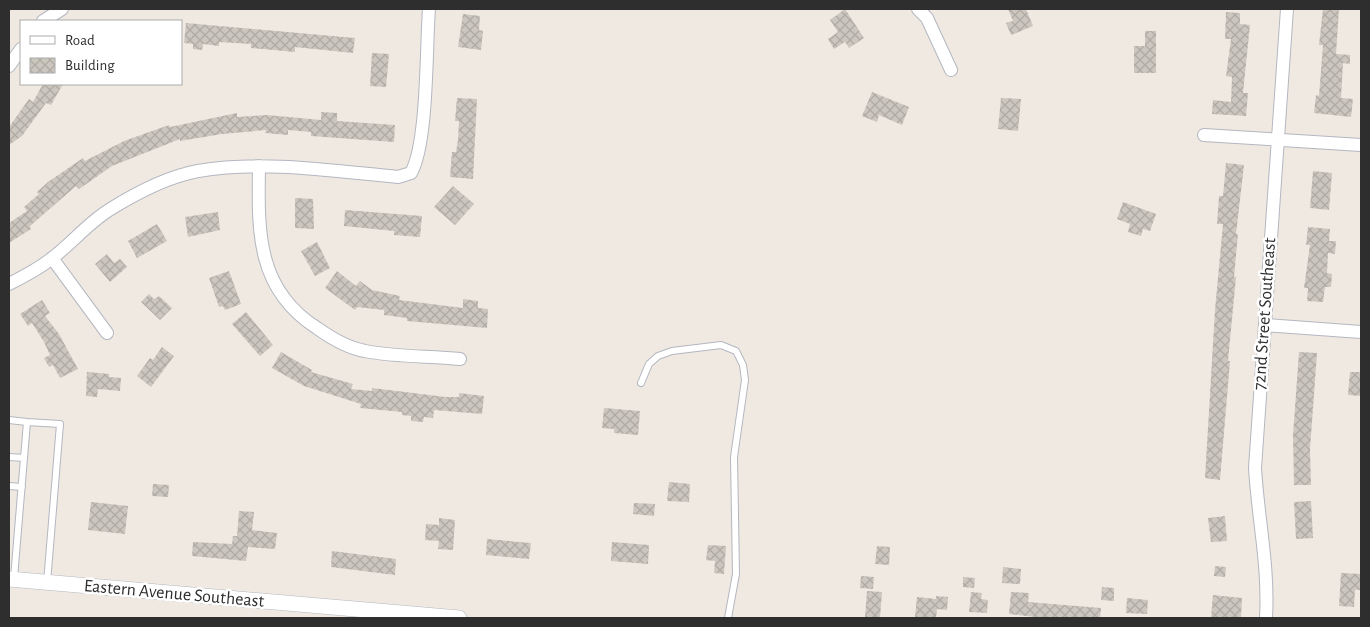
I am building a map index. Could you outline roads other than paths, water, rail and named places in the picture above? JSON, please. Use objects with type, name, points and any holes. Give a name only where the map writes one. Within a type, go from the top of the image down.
[{"type":"street","points":[[46,20],[62,9]]},
{"type":"street","points":[[9,284],[52,258],[82,230],[107,211],[144,189],[199,171],[259,166],[398,177],[411,173],[417,162],[422,131],[428,9]]},
{"type":"street","points":[[918,9],[927,18],[951,70]]},
{"type":"street","name":"72nd Street Southeast","points":[[1266,618],[1264,543],[1257,498],[1255,468],[1287,9]]},
{"type":"street","points":[[9,66],[20,51]]},
{"type":"street","points":[[1204,134],[1361,145]]},
{"type":"street","points":[[259,166],[258,221],[268,268],[275,287],[300,318],[334,340],[364,351],[460,359]]},
{"type":"street","points":[[52,258],[106,333]]},
{"type":"street","points":[[1265,325],[1361,332]]},
{"type":"street","name":"Eastern Avenue Southeast","points":[[12,580],[459,618]]},
{"type":"lane","points":[[641,382],[649,364],[658,356],[672,351],[721,344],[736,351],[743,364],[745,380],[734,456],[736,574],[728,618]]},
{"type":"lane","points":[[9,420],[60,424],[47,583]]},
{"type":"lane","points":[[12,580],[27,422]]},
{"type":"lane","points":[[9,457],[24,458]]},
{"type":"lane","points":[[9,486],[22,487]]}]
